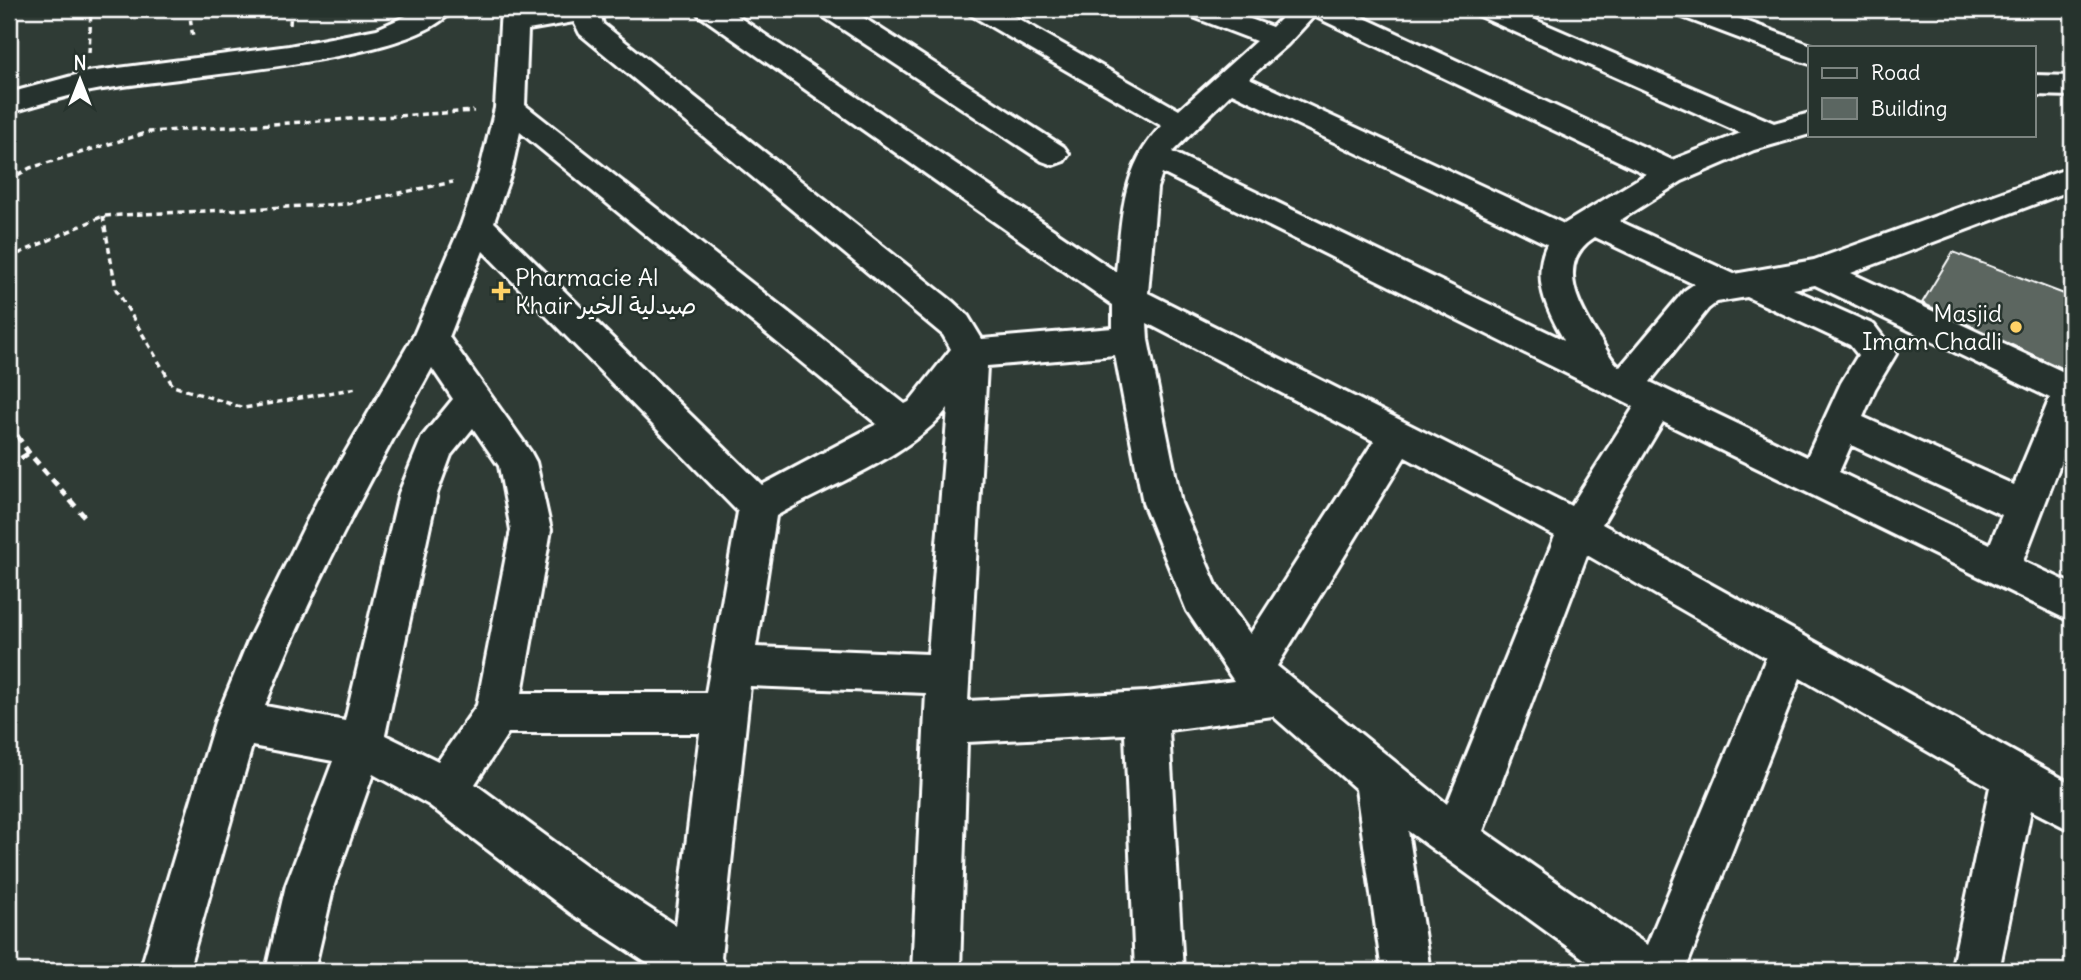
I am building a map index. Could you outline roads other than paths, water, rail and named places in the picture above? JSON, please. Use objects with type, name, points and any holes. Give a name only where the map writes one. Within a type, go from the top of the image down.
[{"type":"street","points":[[9,103],[87,82],[350,44],[405,30],[439,9]]},
{"type":"street","points":[[709,9],[1130,299],[1577,530],[2072,809]]},
{"type":"street","points":[[831,9],[1053,154]]},
{"type":"street","points":[[981,9],[1184,125]]},
{"type":"street","points":[[1198,9],[1277,39]]},
{"type":"street","points":[[1305,9],[1277,39],[1228,80],[1161,145],[1141,188],[1130,299],[1130,340],[1162,503],[1201,598],[1266,682],[1377,778],[1456,840],[1642,971]]},
{"type":"street","points":[[1323,9],[1671,173]]},
{"type":"street","points":[[1487,9],[1771,134]]},
{"type":"street","points":[[1687,9],[1808,54]]},
{"type":"street","points":[[164,971],[187,885],[237,722],[270,639],[331,513],[431,338],[477,225],[495,173],[510,108],[515,16],[593,10],[590,28],[949,319],[965,335],[970,354],[945,723],[936,971]]},
{"type":"street","points":[[1228,80],[1566,239]]},
{"type":"street","points":[[2036,85],[2072,86]]},
{"type":"street","points":[[510,108],[904,424]]},
{"type":"street","points":[[1628,387],[1556,287],[1554,268],[1559,250],[1566,239],[1671,173],[1771,134],[1808,124]]},
{"type":"street","points":[[1154,156],[2072,604]]},
{"type":"street","points":[[1456,840],[1577,530],[1628,387],[1696,300],[1709,291],[1818,272],[2072,178]]},
{"type":"street","points":[[1595,223],[1739,285],[1851,329],[1874,346],[1878,354],[1859,383],[1817,478]]},
{"type":"street","points":[[477,225],[758,508]]},
{"type":"street","points":[[1818,272],[2071,390],[2000,568]]},
{"type":"street","points":[[431,338],[517,462],[531,530],[497,713],[444,789]]},
{"type":"street","points":[[237,722],[361,745],[444,789],[589,897],[699,970],[723,713],[758,508],[803,480],[881,441],[941,393],[970,354],[1130,340]]},
{"type":"street","points":[[290,971],[310,885],[361,745],[418,493],[435,448],[475,398]]},
{"type":"street","points":[[1840,423],[2025,508]]},
{"type":"street","points":[[945,723],[1146,712],[1266,682],[1397,436]]},
{"type":"street","points":[[1661,971],[1790,650]]},
{"type":"street","points":[[731,666],[948,674]]},
{"type":"street","points":[[1146,712],[1159,971]]},
{"type":"street","points":[[497,713],[723,713]]},
{"type":"street","points":[[1975,971],[2015,777]]},
{"type":"street","points":[[1377,778],[1406,971]]},
{"type":"place","name":"Pharmacie Al Khair صيدلية الخير","points":[[501,291]]},
{"type":"place","name":"Masjid Imam Chadli","points":[[2016,327]]}]
